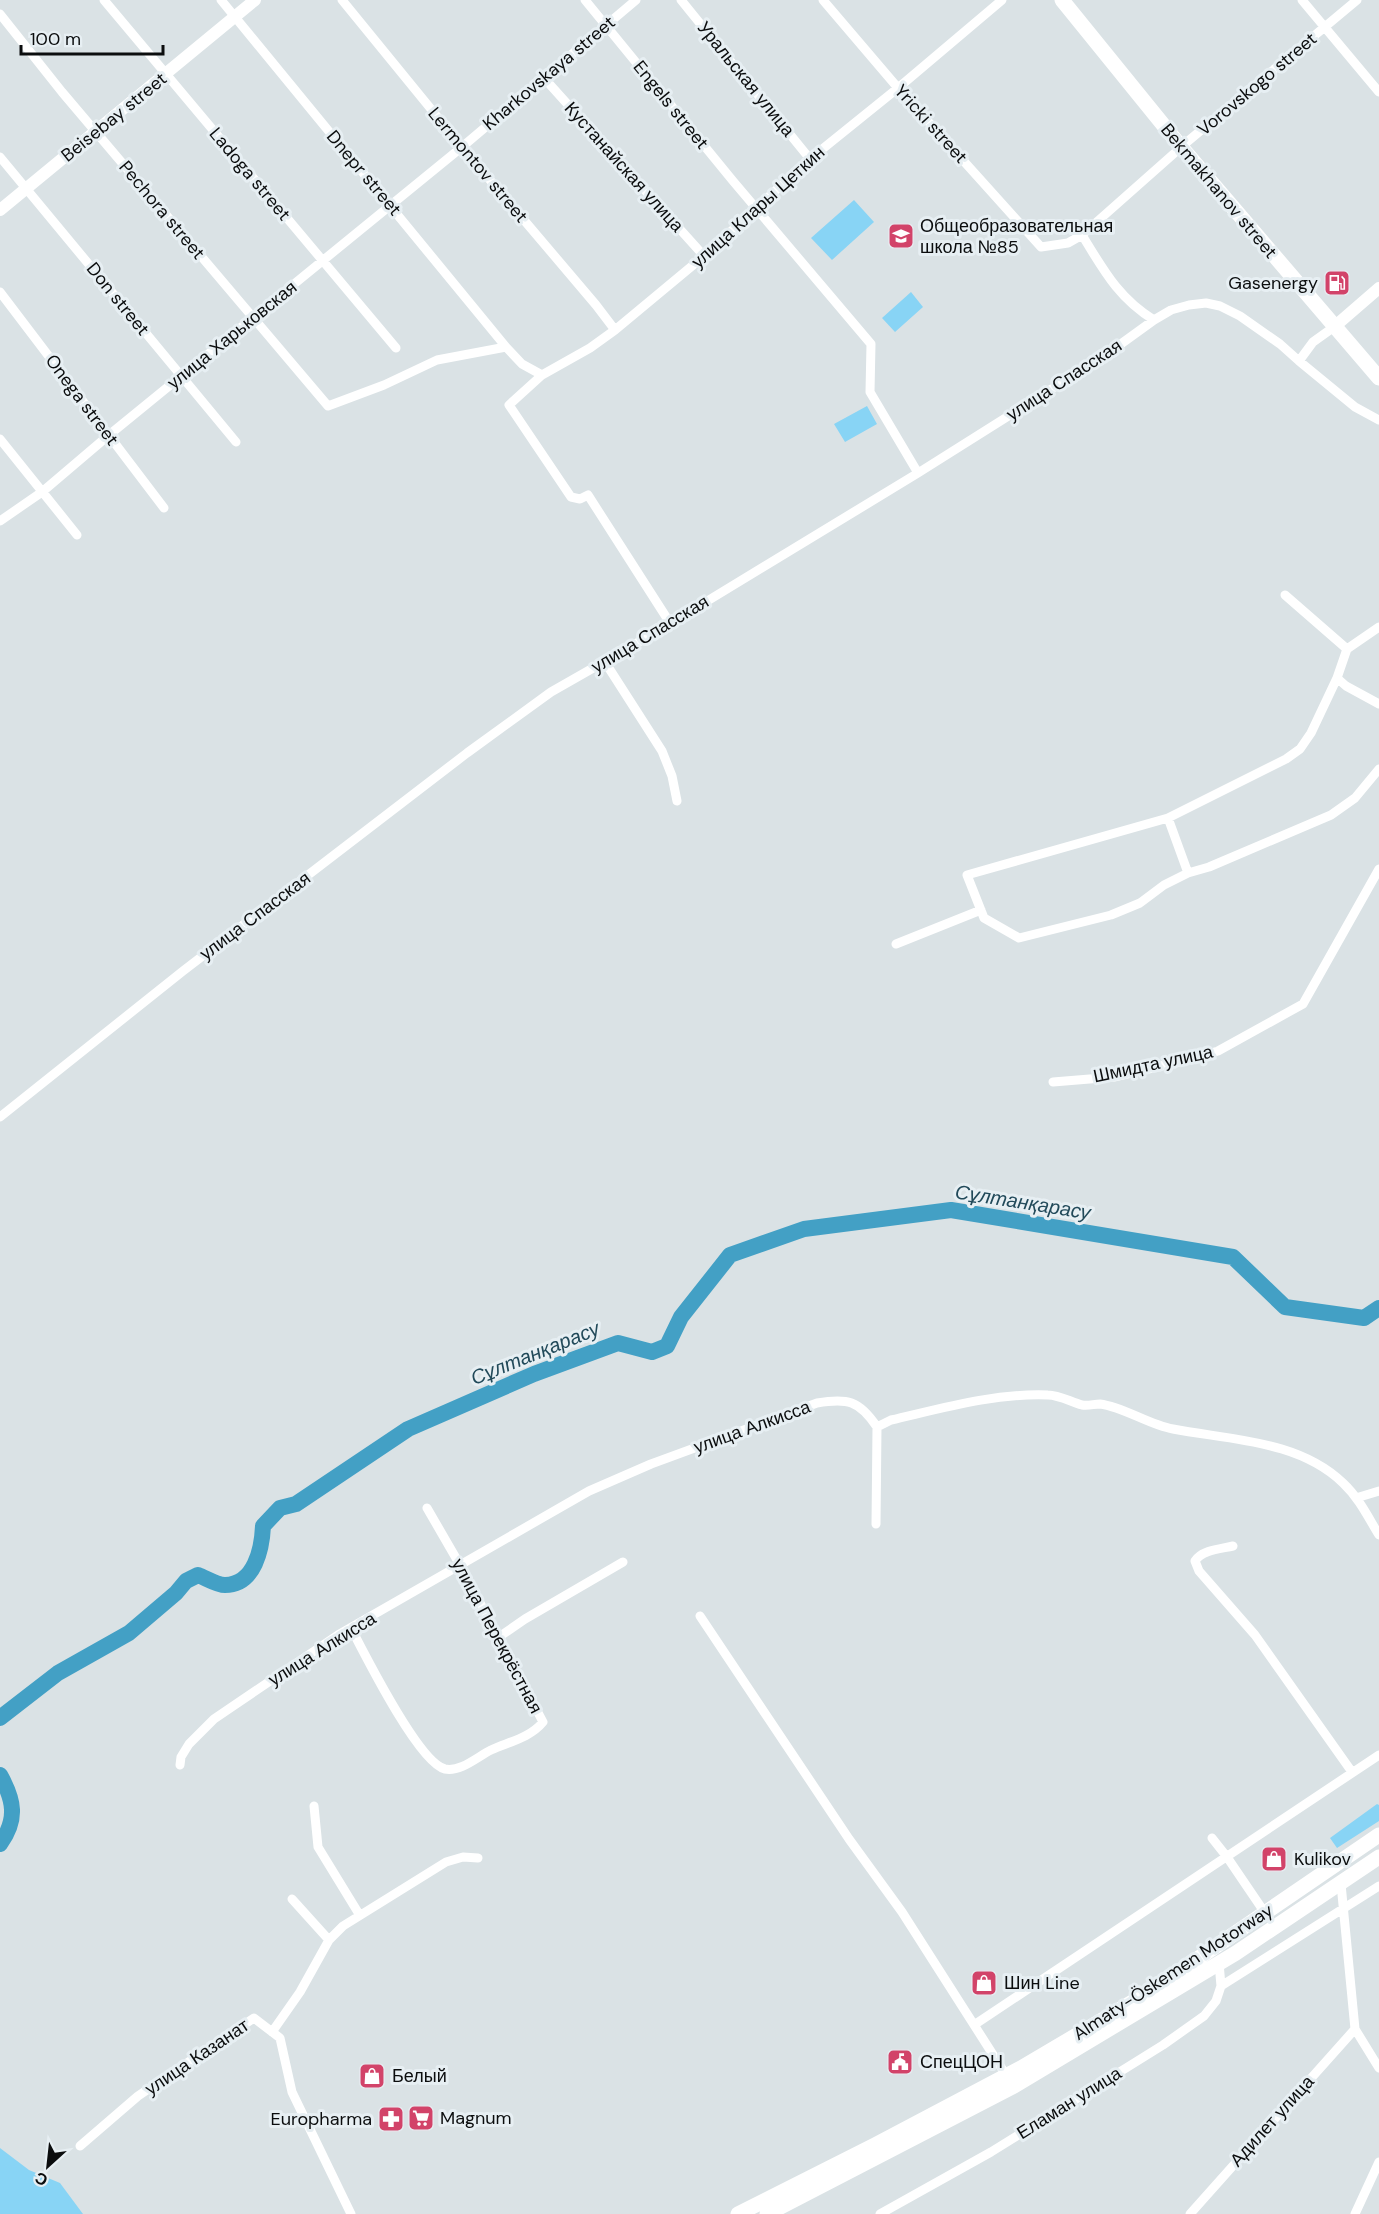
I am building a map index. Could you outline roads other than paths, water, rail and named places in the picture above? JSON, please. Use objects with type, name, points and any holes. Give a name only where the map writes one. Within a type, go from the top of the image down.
[{"type":"main road","name":"Bekmakhanov street","points":[[1062,0],[1182,148],[1379,378]]},
{"type":"main road","name":"Almaty-Öskemen Motorway","points":[[767,2214],[1014,2085],[1168,1987],[1265,1913],[1379,1836]]},
{"type":"main road","name":"Almaty-Öskemen Motorway","points":[[738,2214],[875,2145],[1168,1987],[1219,1964],[1379,1857]]},
{"type":"street","name":"Ladoga street","points":[[104,0],[396,348]]},
{"type":"street","name":"Dnepr street","points":[[221,0],[506,347],[522,364],[542,375]]},
{"type":"street","name":"Beisebay street","points":[[0,210],[255,0]]},
{"type":"street","name":"Lermontov street","points":[[342,0],[615,330]]},
{"type":"street","name":"Engels street","points":[[585,0],[871,344],[870,393],[918,472]]},
{"type":"street","name":"Kharkovskaya street","points":[[462,147],[636,0]]},
{"type":"street","name":"Уральская улица","points":[[681,0],[810,159]]},
{"type":"street","name":"Yricki street","points":[[823,0],[898,88],[1041,247]]},
{"type":"street","name":"улица Клары Цеткин","points":[[670,622],[588,495],[580,499],[571,497],[509,405],[542,375],[590,348],[615,330],[704,256],[810,159],[1002,0]]},
{"type":"street","points":[[1302,0],[1379,92]]},
{"type":"street","name":"Vorovskogo street","points":[[1041,247],[1068,243],[1082,235],[1358,0]]},
{"type":"street","name":"Pechora street","points":[[0,14],[62,92],[326,405],[330,406],[384,385],[437,360],[506,347]]},
{"type":"street","name":"Кустанайская улица","points":[[544,78],[704,256]]},
{"type":"street","name":"улица Харьковская","points":[[0,520],[42,492],[462,147]]},
{"type":"street","name":"Don street","points":[[0,157],[236,442]]},
{"type":"street","points":[[1082,235],[1114,287],[1135,309],[1154,320]]},
{"type":"street","points":[[1299,361],[1313,342],[1379,288]]},
{"type":"street","name":"Onega street","points":[[0,292],[164,508]]},
{"type":"street","name":"улица Спасская","points":[[0,1117],[165,985],[467,753],[551,692],[918,472],[1107,354],[1171,310],[1206,303],[1220,306],[1240,316],[1280,345],[1355,406],[1379,420]]},
{"type":"street","points":[[0,439],[77,534]]},
{"type":"street","points":[[1285,595],[1347,650]]},
{"type":"street","points":[[1379,627],[1347,650],[1337,678],[1311,733],[1299,749],[1286,759],[1168,818],[967,875],[984,918],[1019,938],[1111,915],[1140,903],[1164,885],[1188,873],[1209,867],[1331,815],[1355,798],[1379,769]]},
{"type":"street","points":[[604,662],[662,751],[672,776],[677,801]]},
{"type":"street","points":[[1337,678],[1346,686],[1379,704]]},
{"type":"street","points":[[1168,818],[1188,873]]},
{"type":"street","name":"Шмидта улица","points":[[1053,1082],[1114,1077],[1200,1057],[1218,1051],[1303,1004],[1379,869]]},
{"type":"street","points":[[896,944],[981,910]]},
{"type":"street","points":[[876,1524],[877,1427],[891,1420],[988,1398],[1050,1395],[1085,1406],[1101,1404],[1172,1429],[1238,1438],[1309,1459],[1327,1468],[1345,1484],[1366,1511],[1379,1535]]},
{"type":"street","name":"улица Алкисса","points":[[180,1764],[181,1757],[189,1744],[214,1719],[338,1635],[589,1491],[651,1464],[817,1403],[837,1400],[856,1403],[867,1411],[877,1427]]},
{"type":"street","points":[[1356,1498],[1379,1491]]},
{"type":"street","name":"улица Перекрёстная","points":[[351,1628],[391,1702],[426,1755],[436,1765],[446,1769],[461,1768],[491,1750],[536,1731],[543,1722],[460,1565],[427,1508]]},
{"type":"street","points":[[1233,1546],[1206,1552],[1197,1557],[1195,1561],[1199,1571],[1254,1635],[1352,1772]]},
{"type":"street","points":[[499,1637],[525,1619],[622,1562]]},
{"type":"street","points":[[700,1616],[849,1839],[902,1912],[1006,2075]]},
{"type":"street","points":[[974,2025],[1379,1755]]},
{"type":"street","points":[[314,1806],[318,1847],[359,1914]]},
{"type":"street","points":[[1212,1838],[1265,1913]]},
{"type":"street","points":[[272,2032],[300,1992],[329,1940],[343,1926],[446,1862],[463,1857],[478,1858]]},
{"type":"street","points":[[1341,1884],[1354,2029],[1379,2068]]},
{"type":"street","points":[[1219,1964],[1221,1986],[1379,1886]]},
{"type":"street","points":[[292,1899],[329,1940]]},
{"type":"street","name":"Еламан улица","points":[[880,2214],[991,2152],[1163,2045],[1204,2016],[1216,2001],[1221,1986]]},
{"type":"street","name":"улица Казанат","points":[[80,2146],[138,2096],[254,2018],[280,2038],[292,2092],[351,2214]]},
{"type":"street","name":"Адилет улица","points":[[1190,2214],[1354,2029]]},
{"type":"street","points":[[1355,2214],[1379,2162]]},
{"type":"waterway","name":"Сұлтанқарасу","points":[[0,1718],[58,1673],[129,1633],[176,1593],[186,1581],[198,1575],[225,1585],[243,1579],[255,1564],[263,1526],[280,1508],[296,1504],[408,1429],[534,1374],[618,1343],[652,1352],[667,1346],[681,1317],[730,1255],[804,1229],[951,1210],[1233,1257],[1285,1307],[1364,1318],[1379,1308]]},
{"type":"waterway","name":"Сұлтанқарасу","points":[[0,1775],[11,1801],[12,1810],[10,1826],[0,1844]]},
{"type":"place","name":"Общеобразовательная школа №85","points":[[901,236]]},
{"type":"place","name":"Gasenergy","points":[[1337,283]]},
{"type":"place","name":"Kulikov","points":[[1274,1859]]},
{"type":"place","name":"Шин Line","points":[[984,1983]]},
{"type":"place","name":"СпецЦОН","points":[[900,2062]]},
{"type":"place","name":"Белый","points":[[372,2076]]},
{"type":"place","name":"Magnum","points":[[421,2118]]},
{"type":"place","name":"Europharma","points":[[391,2119]]}]
